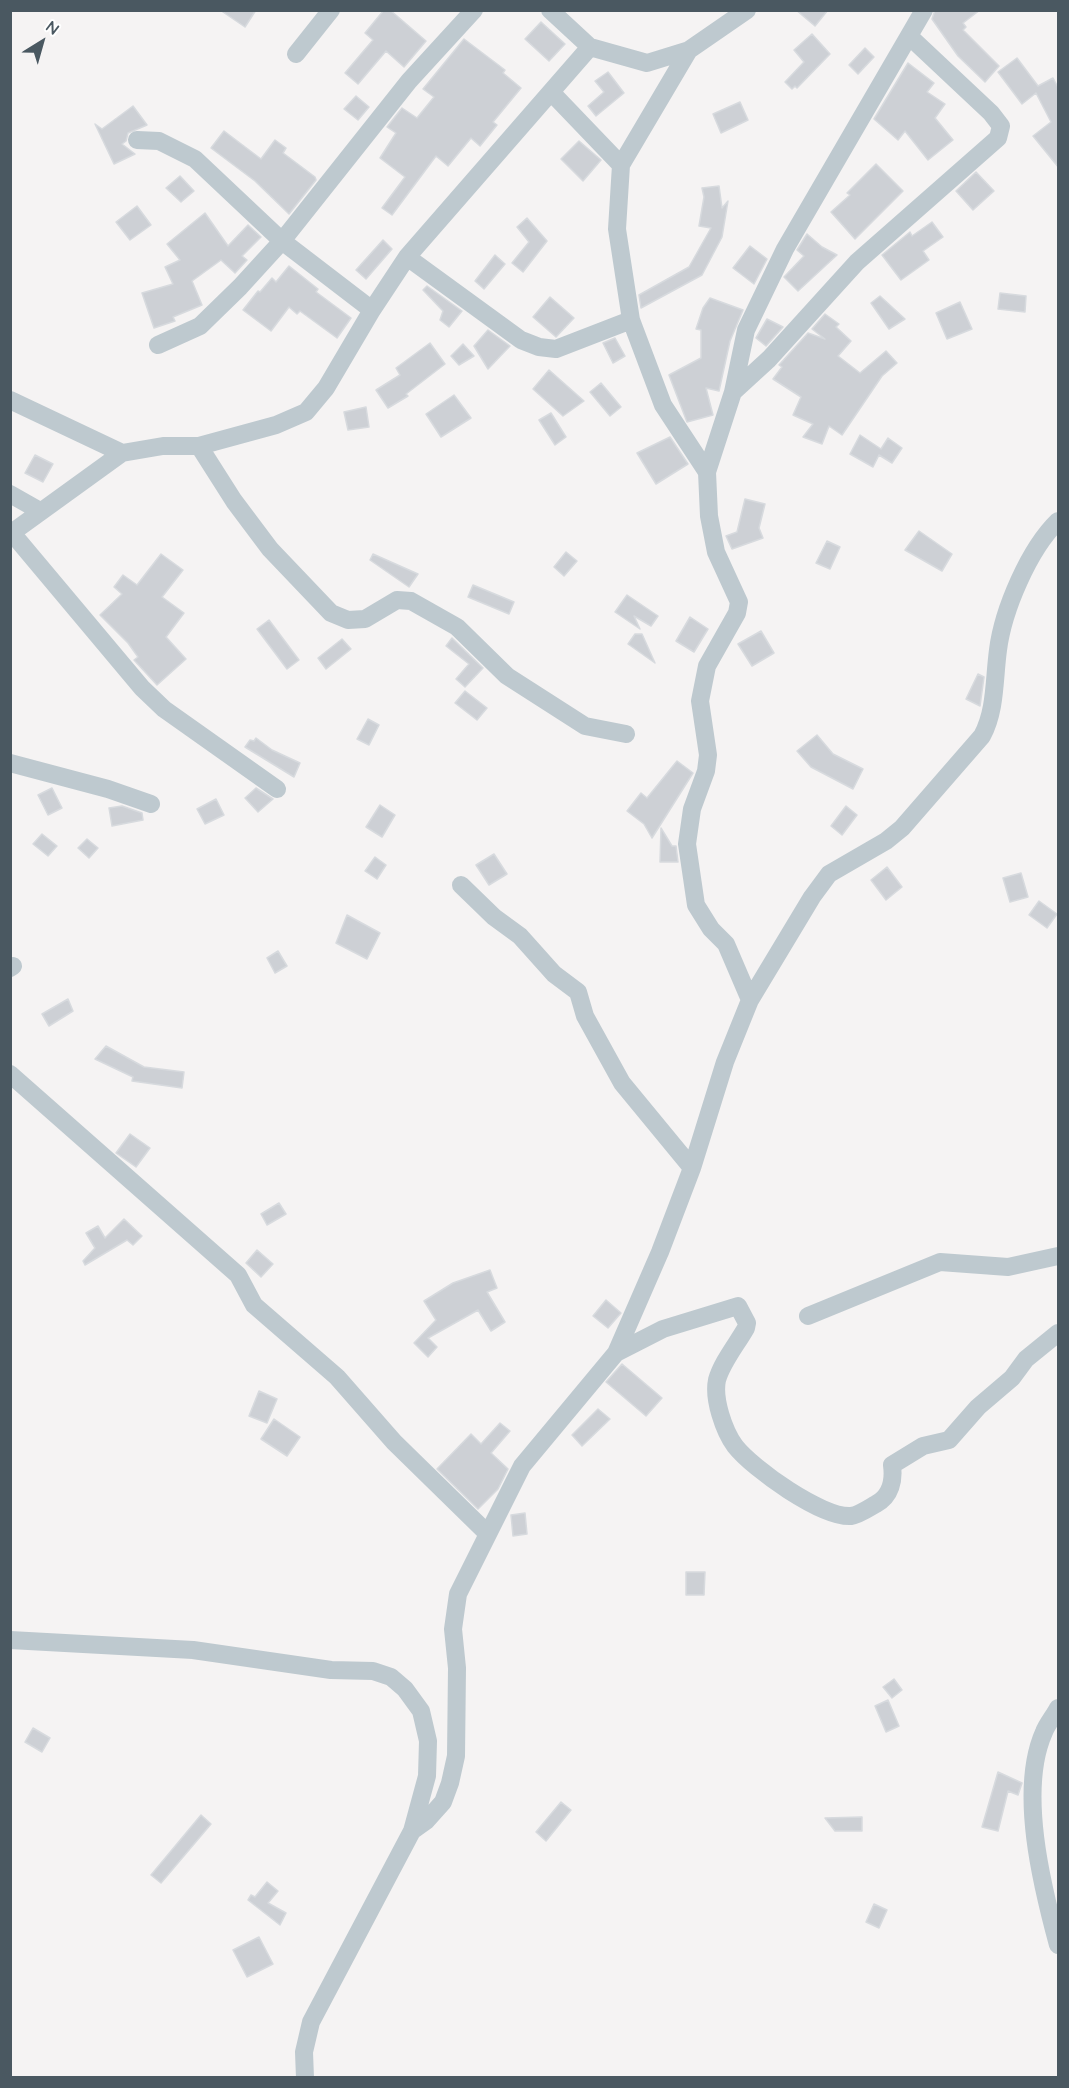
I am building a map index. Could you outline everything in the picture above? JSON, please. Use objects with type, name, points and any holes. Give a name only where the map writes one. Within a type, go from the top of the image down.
[{"type":"street","points":[[296,54],[331,10]]},
{"type":"street","points":[[158,345],[200,326],[282,241],[409,81],[474,10]]},
{"type":"street","points":[[550,10],[590,47],[647,63],[689,50],[741,12]]},
{"type":"street","points":[[750,1000],[726,944],[711,929],[696,905],[687,844],[692,808],[706,771],[708,755],[700,701],[707,666],[738,613],[739,602],[716,552],[710,516],[707,472],[733,392],[746,330],[785,249],[924,10]]},
{"type":"street","points":[[733,392],[769,359],[857,262],[998,138],[1001,126],[991,112],[909,36]]},
{"type":"street","points":[[277,789],[164,709],[142,688],[11,533],[122,453],[163,446],[199,446],[276,425],[306,412],[326,388],[372,310],[407,257],[590,47]]},
{"type":"street","points":[[689,50],[621,165],[617,230],[631,320],[663,405],[707,472]]},
{"type":"street","points":[[551,92],[621,165]]},
{"type":"street","points":[[137,140],[159,141],[195,159],[282,241],[372,310]]},
{"type":"street","points":[[407,257],[521,340],[539,347],[556,349],[631,320]]},
{"type":"street","points":[[10,400],[122,453]]},
{"type":"street","points":[[199,446],[234,501],[270,549],[331,613],[348,620],[365,619],[397,600],[411,601],[457,627],[507,676],[585,726],[626,734]]},
{"type":"street","points":[[10,494],[40,511]]},
{"type":"street","points":[[412,1831],[426,1821],[443,1802],[456,1756],[457,1668],[453,1629],[458,1594],[522,1466],[616,1353],[660,1252],[692,1168],[725,1062],[750,1000],[812,897],[829,874],[886,841],[902,828],[982,736],[991,720],[998,648],[1005,615],[1046,533],[1059,521]]},
{"type":"street","points":[[10,763],[108,789],[151,804]]},
{"type":"street","points":[[461,885],[494,917],[520,936],[554,974],[578,992],[585,1017],[622,1083],[692,1168]]},
{"type":"street","points":[[10,1074],[238,1275],[254,1305],[337,1377],[394,1442],[488,1534]]},
{"type":"street","points":[[808,1316],[940,1262],[1008,1267],[1059,1256]]},
{"type":"street","points":[[616,1353],[663,1329],[738,1306],[747,1323],[746,1328],[717,1381],[717,1396],[734,1444],[749,1460],[817,1508],[836,1514],[854,1516],[883,1500],[894,1480],[892,1465],[898,1459],[923,1446],[949,1440],[978,1407],[1012,1378],[1026,1359],[1059,1333]]},
{"type":"street","points":[[10,1640],[193,1650],[331,1670],[373,1671],[391,1677],[405,1689],[421,1711],[428,1741],[427,1776],[412,1831],[311,2022],[304,2052],[305,2078]]},
{"type":"street","points":[[1059,1708],[1044,1732],[1035,1765],[1034,1836],[1042,1890],[1059,1946]]},
{"type":"building","points":[[220,10],[256,10],[245,27]]},
{"type":"building","points":[[384,10],[390,10],[426,41],[404,67],[386,51],[358,84],[345,73],[373,40],[365,33]]},
{"type":"building","points":[[796,10],[828,10],[815,26]]},
{"type":"building","points":[[935,10],[980,10],[963,23],[966,27],[963,30],[999,66],[985,82],[958,56],[932,19]]},
{"type":"building","points":[[541,22],[565,44],[549,61],[525,39]]},
{"type":"building","points":[[812,34],[830,54],[797,88],[795,86],[792,89],[785,82],[804,62],[794,50]]},
{"type":"building","points":[[464,39],[505,70],[503,73],[521,88],[493,122],[497,125],[480,146],[471,138],[448,166],[436,156],[392,215],[382,208],[405,177],[380,158],[396,133],[387,127],[402,108],[417,118],[434,97],[423,89]]},
{"type":"building","points":[[865,48],[874,57],[858,74],[849,65]]},
{"type":"building","points":[[1017,58],[1038,86],[1053,78],[1059,89],[1059,168],[1033,136],[1051,122],[1036,93],[1022,104],[998,72]]},
{"type":"building","points":[[908,63],[934,83],[927,92],[945,104],[935,118],[953,140],[928,160],[905,131],[898,140],[874,119]]},
{"type":"building","points":[[608,72],[624,93],[596,116],[588,106],[604,92],[595,81]]},
{"type":"building","points":[[356,96],[369,107],[358,120],[344,109]]},
{"type":"building","points":[[740,102],[748,120],[721,133],[713,114]]},
{"type":"building","points":[[133,106],[147,125],[128,133],[126,141],[122,144],[135,154],[114,164],[95,124],[102,129]]},
{"type":"building","points":[[224,131],[261,159],[275,140],[286,148],[283,153],[315,177],[316,180],[289,214],[255,181],[211,148]]},
{"type":"building","points":[[579,141],[601,160],[583,181],[561,159]]},
{"type":"building","points":[[876,164],[903,191],[855,239],[831,212],[850,195],[847,193]]},
{"type":"building","points":[[976,172],[994,191],[973,210],[956,191]]},
{"type":"building","points":[[180,176],[194,191],[181,202],[166,188]]},
{"type":"building","points":[[719,186],[722,208],[728,201],[722,237],[702,275],[641,308],[639,295],[689,267],[711,228],[699,226],[704,197],[702,188]]},
{"type":"building","points":[[137,206],[151,225],[130,240],[116,222]]},
{"type":"building","points":[[205,213],[228,246],[248,225],[261,237],[242,256],[247,260],[235,273],[221,260],[192,281],[202,305],[173,317],[175,321],[154,328],[142,293],[173,284],[165,267],[180,260],[167,244]]},
{"type":"building","points":[[527,218],[547,241],[523,272],[512,263],[529,242],[517,227]]},
{"type":"building","points":[[932,222],[943,237],[923,251],[929,260],[901,280],[882,255],[910,232],[912,236]]},
{"type":"building","points":[[807,234],[822,247],[837,255],[798,291],[784,277],[804,256],[797,250]]},
{"type":"building","points":[[383,240],[392,249],[366,279],[356,270]]},
{"type":"building","points":[[750,246],[767,259],[754,284],[733,268]]},
{"type":"building","points":[[495,255],[505,264],[484,289],[475,281]]},
{"type":"building","points":[[289,266],[318,289],[316,292],[351,318],[337,338],[300,311],[297,314],[289,307],[271,331],[243,310],[258,291],[260,292],[272,278],[276,282]]},
{"type":"building","points":[[427,286],[462,311],[449,327],[440,320],[443,311],[423,290]]},
{"type":"building","points":[[1000,293],[1026,296],[1025,312],[998,309]]},
{"type":"building","points":[[880,296],[905,319],[889,329],[871,303]]},
{"type":"building","points":[[550,297],[574,318],[556,337],[533,317]]},
{"type":"building","points":[[710,298],[743,310],[730,341],[719,391],[706,388],[713,415],[687,422],[669,375],[701,358],[701,330],[696,329],[703,308]]},
{"type":"building","points":[[960,302],[972,329],[947,339],[936,313]]},
{"type":"building","points":[[825,314],[839,324],[836,327],[851,341],[838,356],[860,373],[886,351],[897,363],[882,376],[842,435],[829,426],[822,444],[803,437],[813,424],[793,415],[801,397],[773,379],[782,367],[779,365],[808,333],[825,339],[812,329]]},
{"type":"building","points":[[767,319],[783,327],[766,346],[756,338]]},
{"type":"building","points":[[488,330],[510,346],[488,369],[474,346]]},
{"type":"building","points":[[615,338],[625,356],[613,363],[603,343]]},
{"type":"building","points":[[430,343],[445,364],[406,394],[408,396],[388,408],[376,390],[400,375],[396,368]]},
{"type":"building","points":[[463,344],[474,356],[459,365],[451,356]]},
{"type":"building","points":[[549,370],[584,401],[563,416],[533,389]]},
{"type":"building","points":[[601,383],[621,407],[610,416],[590,392]]},
{"type":"building","points":[[454,395],[471,418],[441,437],[426,414]]},
{"type":"building","points":[[366,407],[369,427],[348,430],[344,412]]},
{"type":"building","points":[[551,413],[566,437],[555,445],[539,420]]},
{"type":"building","points":[[860,435],[881,449],[888,438],[902,448],[892,463],[879,455],[873,467],[850,454]]},
{"type":"building","points":[[670,437],[688,464],[656,484],[637,453]]},
{"type":"building","points":[[35,455],[53,464],[43,482],[25,473]]},
{"type":"building","points":[[745,499],[765,504],[759,528],[763,538],[732,549],[726,536],[737,532]]},
{"type":"building","points":[[919,531],[952,554],[942,571],[905,550]]},
{"type":"building","points":[[827,541],[840,547],[830,569],[816,563]]},
{"type":"building","points":[[566,552],[577,561],[564,576],[554,567]]},
{"type":"building","points":[[161,554],[183,570],[162,597],[184,613],[166,637],[186,659],[157,685],[134,660],[138,657],[128,643],[100,615],[122,594],[114,587],[123,575],[137,585]]},
{"type":"building","points":[[373,554],[418,574],[409,587],[370,560]]},
{"type":"building","points":[[473,585],[514,602],[509,614],[468,597]]},
{"type":"building","points":[[627,595],[658,616],[651,626],[634,616],[640,629],[615,612]]},
{"type":"building","points":[[690,617],[708,629],[694,652],[676,641]]},
{"type":"building","points":[[269,620],[299,660],[287,669],[257,629]]},
{"type":"building","points":[[761,631],[774,653],[752,666],[738,644]]},
{"type":"building","points":[[635,634],[642,634],[655,663],[628,644]]},
{"type":"building","points":[[452,638],[483,668],[465,687],[456,679],[469,664],[446,646]]},
{"type":"building","points":[[342,639],[351,649],[326,669],[318,658]]},
{"type":"building","points":[[978,674],[984,677],[980,706],[966,699]]},
{"type":"building","points":[[465,691],[487,708],[477,720],[455,703]]},
{"type":"building","points":[[368,719],[379,725],[369,745],[357,739]]},
{"type":"building","points":[[817,735],[833,754],[863,769],[853,789],[811,767],[797,751]]},
{"type":"building","points":[[256,738],[272,750],[300,763],[294,777],[245,747],[250,740],[254,741]]},
{"type":"building","points":[[677,761],[693,773],[652,838],[644,824],[627,811],[641,793],[647,798]]},
{"type":"building","points":[[52,788],[62,808],[48,815],[38,795]]},
{"type":"building","points":[[256,788],[273,799],[258,812],[245,798]]},
{"type":"building","points":[[216,799],[224,815],[205,824],[197,809]]},
{"type":"building","points":[[380,805],[395,815],[382,837],[366,827]]},
{"type":"building","points":[[122,806],[142,813],[143,820],[112,826],[109,808]]},
{"type":"building","points":[[846,806],[857,815],[842,835],[831,826]]},
{"type":"building","points":[[661,828],[672,846],[676,846],[678,862],[660,862]]},
{"type":"building","points":[[42,834],[57,846],[48,856],[33,844]]},
{"type":"building","points":[[87,839],[98,848],[89,858],[78,848]]},
{"type":"building","points":[[494,854],[507,874],[489,885],[476,865]]},
{"type":"building","points":[[375,857],[386,865],[377,879],[365,871]]},
{"type":"building","points":[[887,867],[902,887],[886,900],[871,880]]},
{"type":"building","points":[[1021,873],[1028,897],[1010,902],[1003,878]]},
{"type":"building","points":[[1039,901],[1057,914],[1047,928],[1029,915]]},
{"type":"building","points":[[347,915],[380,933],[367,959],[336,943]]},
{"type":"building","points":[[278,951],[287,966],[275,973],[267,958]]},
{"type":"building","points":[[68,999],[73,1011],[49,1026],[42,1014]]},
{"type":"building","points":[[106,1046],[144,1067],[184,1072],[182,1088],[132,1081],[133,1077],[95,1059]]},
{"type":"building","points":[[130,1134],[150,1148],[136,1167],[116,1153]]},
{"type":"building","points":[[279,1203],[286,1214],[267,1225],[261,1214]]},
{"type":"building","points":[[124,1219],[142,1236],[133,1245],[127,1240],[85,1265],[83,1261],[95,1248],[86,1233],[98,1226],[105,1238]]},
{"type":"building","points":[[257,1250],[273,1264],[261,1277],[246,1263]]},
{"type":"building","points":[[490,1270],[497,1288],[487,1292],[505,1322],[491,1331],[478,1310],[428,1338],[437,1347],[428,1357],[414,1343],[436,1320],[424,1301],[453,1283]]},
{"type":"building","points":[[606,1300],[621,1313],[608,1328],[593,1316]]},
{"type":"building","points":[[622,1364],[662,1398],[646,1416],[606,1382]]},
{"type":"building","points":[[259,1391],[277,1399],[267,1423],[249,1416]]},
{"type":"building","points":[[598,1409],[610,1419],[582,1446],[572,1435]]},
{"type":"building","points":[[274,1419],[300,1437],[287,1456],[261,1439]]},
{"type":"building","points":[[500,1423],[510,1431],[491,1453],[508,1469],[498,1489],[478,1509],[437,1469],[471,1434],[481,1444]]},
{"type":"building","points":[[525,1513],[527,1534],[513,1536],[511,1515]]},
{"type":"building","points":[[686,1572],[705,1572],[704,1595],[686,1595]]},
{"type":"building","points":[[894,1679],[902,1690],[892,1698],[883,1687]]},
{"type":"building","points":[[888,1700],[899,1726],[886,1732],[875,1706]]},
{"type":"building","points":[[33,1728],[50,1738],[42,1752],[25,1742]]},
{"type":"building","points":[[998,1772],[1022,1783],[1018,1795],[1008,1791],[998,1831],[982,1827]]},
{"type":"building","points":[[561,1802],[571,1810],[546,1841],[536,1832]]},
{"type":"building","points":[[201,1815],[211,1824],[161,1883],[151,1875]]},
{"type":"building","points":[[862,1817],[862,1831],[835,1831],[825,1818]]},
{"type":"building","points":[[267,1882],[278,1891],[268,1903],[286,1913],[280,1925],[248,1900],[251,1895],[255,1897]]},
{"type":"building","points":[[874,1904],[887,1910],[879,1928],[866,1922]]},
{"type":"building","points":[[259,1937],[273,1964],[247,1977],[233,1950]]}]
